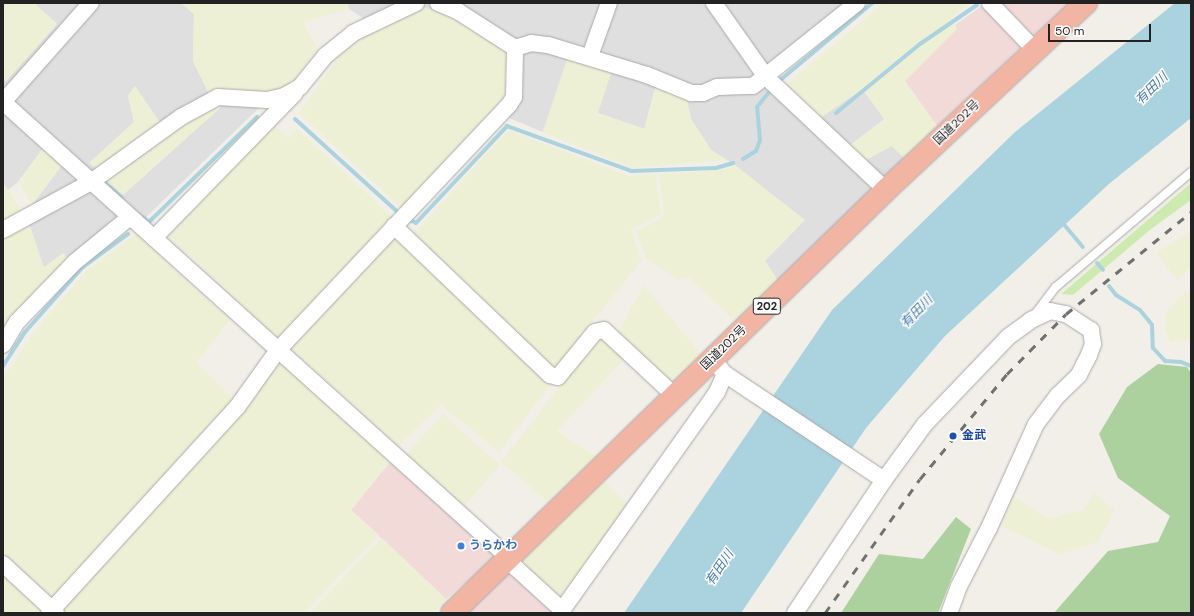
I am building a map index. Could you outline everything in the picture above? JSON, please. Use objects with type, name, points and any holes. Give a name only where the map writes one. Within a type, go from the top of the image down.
[{"type":"highway","name":"国道202号","points":[[452,613],[675,396],[719,367],[886,190],[1034,49],[1086,3]]},
{"type":"street","points":[[91,3],[3,102],[509,558],[516,568],[561,612],[717,392],[719,367]]},
{"type":"street","points":[[154,238],[300,87],[325,56],[352,33],[416,3]]},
{"type":"street","points":[[438,3],[459,12],[515,48]]},
{"type":"street","points":[[590,56],[609,3]]},
{"type":"street","points":[[714,3],[772,83],[886,190]]},
{"type":"street","points":[[515,48],[530,43],[548,45],[590,56],[691,93],[703,93],[717,87],[753,86],[772,83],[857,3]]},
{"type":"street","points":[[990,3],[1034,49]]},
{"type":"street","points":[[3,564],[52,612],[238,406],[278,350],[509,105],[514,97],[515,48]]},
{"type":"street","points":[[3,230],[91,182],[181,117],[218,97],[267,100],[284,96],[300,87]]},
{"type":"street","points":[[3,345],[17,322],[74,262],[130,217]]},
{"type":"street","points":[[400,220],[550,375],[558,377],[595,332],[604,330],[675,396]]},
{"type":"street","points":[[795,613],[884,480],[925,424],[1008,337],[1031,320],[1050,311],[1066,314],[1091,330],[1093,344],[1079,375],[1058,395],[1036,424],[989,528],[959,586],[949,613]]},
{"type":"street","points":[[719,367],[747,388],[884,480]]},
{"type":"lane","points":[[1031,320],[1056,287],[1191,172]]},
{"type":"shaded area","points":[[34,3],[181,3],[194,14],[193,61],[209,94],[161,124],[135,87],[128,96],[134,122],[90,163],[218,110],[232,95],[263,104],[143,220],[77,266],[44,268],[28,220],[32,205],[62,165],[44,147],[18,182],[8,190],[3,183],[3,79],[6,81],[57,24]]},
{"type":"shaded area","points":[[347,3],[862,3],[775,79],[785,85],[862,89],[885,119],[850,146],[892,146],[904,158],[778,281],[765,261],[735,165],[711,150],[691,119],[686,96],[655,88],[645,129],[598,113],[568,57],[543,132],[509,118],[506,52],[376,26],[349,9]]},
{"type":"shaded area","points":[[986,3],[1072,3],[1030,38],[937,126],[905,81],[956,29],[955,25]]},
{"type":"shaded area","points":[[390,462],[497,557],[446,599],[351,510]]},
{"type":"shaded area","points":[[511,570],[552,610],[550,613],[467,613]]},
{"type":"green space","points":[[3,3],[34,3],[57,24],[6,81],[3,79]]},
{"type":"green space","points":[[181,3],[347,3],[349,9],[303,22],[318,49],[291,87],[266,94],[224,89],[209,94],[193,61],[194,14]]},
{"type":"green space","points":[[884,3],[970,3],[952,18],[957,29],[905,81],[937,126],[904,157],[892,146],[864,161],[849,146],[884,119],[863,89],[817,120],[785,85]]},
{"type":"green space","points":[[419,6],[450,15],[506,52],[508,99],[402,209],[299,113],[339,56],[376,26]]},
{"type":"green space","points":[[568,57],[613,67],[598,113],[644,129],[655,88],[686,96],[691,119],[711,150],[727,160],[632,168],[543,132]]},
{"type":"green space","points":[[135,86],[161,124],[100,171],[89,163],[134,122],[128,96]]},
{"type":"green space","points":[[213,104],[218,110],[123,195],[105,179]]},
{"type":"green space","points":[[274,125],[288,138],[297,129],[393,218],[280,340],[167,235]]},
{"type":"green space","points":[[508,130],[629,176],[656,174],[661,214],[631,230],[641,261],[553,371],[413,234]]},
{"type":"green space","points":[[44,147],[62,165],[32,205],[18,182]]},
{"type":"green space","points":[[735,165],[805,220],[765,261],[778,281],[733,320],[689,277],[679,280],[646,258],[636,232],[664,216],[659,174],[719,170]]},
{"type":"green space","points":[[3,183],[23,213],[3,220]]},
{"type":"green space","points":[[1191,183],[1191,200],[1151,229],[1073,295],[1061,294]]},
{"type":"green space","points":[[28,220],[43,268],[63,253],[71,261],[3,334],[3,231]]},
{"type":"green space","points":[[1191,230],[1191,267],[1178,281],[1156,253]]},
{"type":"green space","points":[[395,231],[551,384],[499,452],[441,405],[398,446],[289,347]]},
{"type":"green space","points":[[136,234],[230,320],[196,363],[235,400],[50,602],[3,558],[3,379],[31,336],[87,270]]},
{"type":"green space","points":[[644,285],[701,354],[668,382],[616,336]]},
{"type":"green space","points":[[1186,292],[1191,293],[1191,339],[1170,342],[1165,330],[1166,312]]},
{"type":"green space","points":[[599,335],[625,358],[557,431],[596,456],[547,501],[501,462]]},
{"type":"green space","points":[[280,361],[390,462],[351,510],[379,535],[304,613],[60,613],[59,612],[243,409]]},
{"type":"green space","points":[[1158,364],[1187,367],[1191,373],[1191,613],[1054,613],[1108,551],[1158,542],[1170,516],[1118,478],[1099,434],[1127,387]]},
{"type":"green space","points":[[443,414],[500,466],[463,507],[406,456]]},
{"type":"green space","points":[[603,480],[628,504],[560,600],[521,562]]},
{"type":"green space","points":[[1093,492],[1115,510],[1098,542],[1060,554],[1002,526],[1014,497],[1048,519],[1083,510]]},
{"type":"green space","points":[[956,517],[971,529],[938,613],[841,613],[879,554],[923,559]]},
{"type":"green space","points":[[382,538],[446,599],[432,613],[310,613]]},
{"type":"green space","points":[[3,570],[44,608],[40,613],[3,613]]},
{"type":"water","name":"有田川","points":[[1175,3],[1191,3],[1191,118],[1110,183],[945,336],[866,428],[741,613],[624,613],[832,310],[1015,132]]},
{"type":"waterway","points":[[778,82],[872,3]]},
{"type":"waterway","points":[[836,113],[920,44],[977,5]]},
{"type":"waterway","points":[[743,159],[756,151],[760,140],[757,107],[773,87]]},
{"type":"waterway","points":[[143,217],[149,222],[257,117]]},
{"type":"waterway","points":[[295,119],[401,215]]},
{"type":"waterway","points":[[407,218],[416,223],[507,126],[631,171],[716,168],[733,163]]},
{"type":"waterway","points":[[105,183],[122,198]]},
{"type":"waterway","points":[[1061,221],[1083,247]]},
{"type":"waterway","points":[[3,366],[25,332],[83,267],[128,234]]},
{"type":"waterway","points":[[1097,263],[1103,270]]},
{"type":"waterway","points":[[1109,286],[1116,295],[1140,310],[1152,325],[1153,348],[1165,361],[1181,362],[1191,366]]},
{"type":"railway","points":[[825,613],[920,479],[1007,374],[1066,314],[1191,212]]},
{"type":"place","name":"金武","points":[[953,436]]},
{"type":"place","name":"うらかわ","points":[[461,546]]}]
